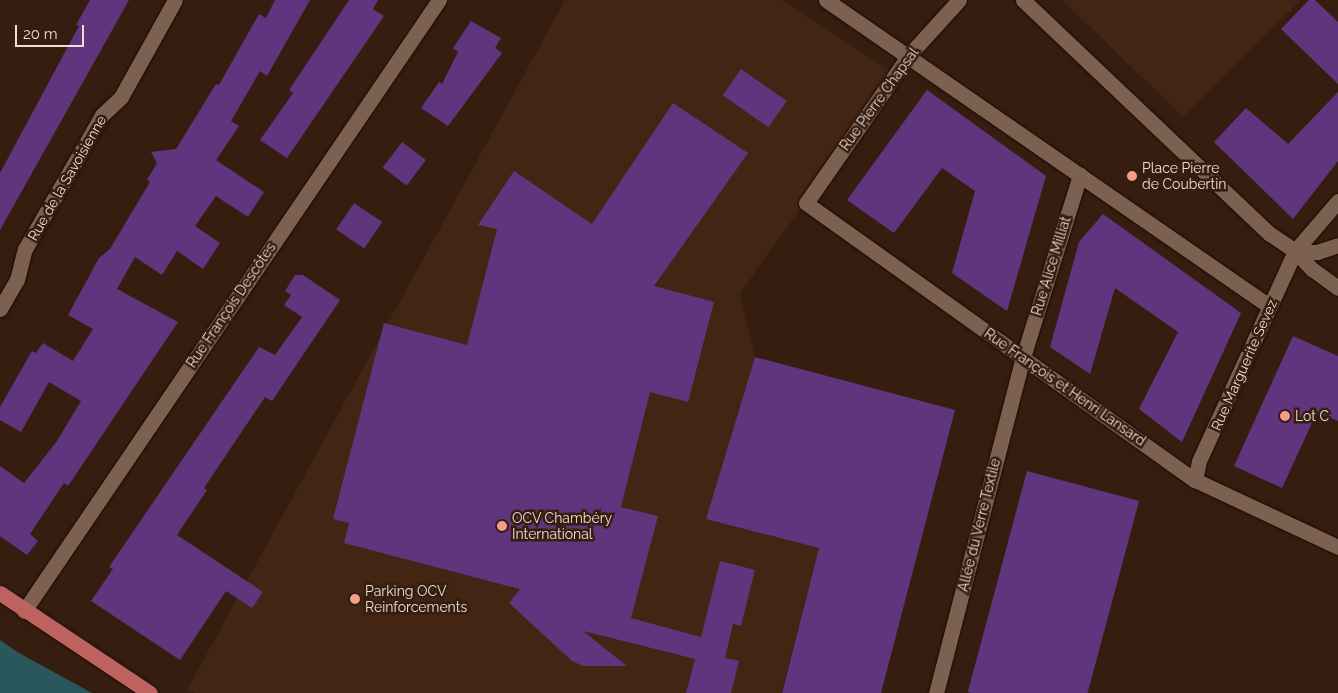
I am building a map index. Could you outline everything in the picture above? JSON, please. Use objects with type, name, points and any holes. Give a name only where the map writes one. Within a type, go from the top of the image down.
[{"type":"main road","points":[[0,593],[24,611],[150,693]]},
{"type":"street","name":"Rue de la Savoisienne","points":[[0,309],[17,280],[25,249],[102,115],[120,97],[175,0]]},
{"type":"street","name":"Rue François Descôtes","points":[[24,611],[439,0]]},
{"type":"street","points":[[826,0],[909,54],[1269,306]]},
{"type":"street","name":"Rue Pierre Chapsal","points":[[806,203],[909,54],[960,0]]},
{"type":"street","points":[[1023,0],[1270,234],[1295,251],[1312,269],[1338,288]]},
{"type":"street","name":"Rue Alice Milliat","points":[[1023,357],[1080,174]]},
{"type":"street","name":"Rue Marguerite Sevez","points":[[1196,480],[1199,461],[1295,251],[1338,201]]},
{"type":"street","name":"Rue François et Henri Lansard","points":[[806,203],[1196,480],[1338,547]]},
{"type":"street","points":[[1295,251],[1316,252],[1338,245]]},
{"type":"street","name":"Allée du Verre Textile","points":[[936,693],[1023,357]]},
{"type":"shaded area","points":[[565,0],[782,0],[896,75],[740,293],[755,357],[706,519],[819,548],[781,693],[195,693],[187,690]]},
{"type":"shaded area","points":[[1062,0],[1301,0],[1183,117]]},
{"type":"water","points":[[0,640],[19,653],[92,693],[0,693]]},
{"type":"building","points":[[90,0],[129,0],[0,230],[0,173],[79,26],[76,25]]},
{"type":"building","points":[[275,0],[310,0],[267,76],[260,71],[231,121],[239,126],[216,160],[264,192],[248,217],[216,196],[195,226],[220,243],[203,269],[177,251],[162,275],[135,257],[117,289],[178,322],[68,486],[64,483],[30,534],[38,541],[27,555],[0,536],[0,466],[24,483],[57,441],[81,401],[49,382],[21,432],[0,420],[0,407],[32,351],[36,353],[43,343],[73,361],[93,329],[68,315],[99,258],[110,249],[150,182],[147,180],[157,163],[151,152],[176,149],[216,84],[219,85],[259,14],[266,18]]},
{"type":"building","points":[[349,0],[378,0],[373,9],[384,16],[287,158],[260,140],[293,93],[289,90]]},
{"type":"building","points":[[1309,0],[1315,0],[1338,22],[1338,84],[1281,29]]},
{"type":"building","points":[[471,21],[501,38],[495,48],[502,53],[448,126],[421,108],[439,82],[442,84],[458,52],[453,48]]},
{"type":"building","points":[[741,69],[787,101],[769,127],[723,95]]},
{"type":"building","points":[[927,90],[1046,176],[1007,311],[952,273],[975,191],[942,168],[894,233],[847,200]]},
{"type":"building","points":[[1338,92],[1338,161],[1293,219],[1214,142],[1246,108],[1288,144]]},
{"type":"building","points":[[673,103],[748,153],[654,286],[714,302],[688,402],[650,392],[621,507],[658,516],[631,618],[701,637],[720,561],[755,570],[741,626],[733,624],[725,658],[739,661],[731,693],[686,693],[695,659],[583,631],[627,666],[583,666],[572,661],[509,603],[520,589],[344,543],[349,523],[333,519],[384,323],[467,345],[497,229],[478,225],[514,171],[592,224]]},
{"type":"building","points":[[402,142],[426,160],[407,186],[383,168]]},
{"type":"building","points":[[354,203],[382,222],[364,249],[336,230]]},
{"type":"building","points":[[1103,214],[1241,313],[1182,442],[1139,409],[1178,332],[1115,288],[1090,374],[1050,347],[1079,242]]},
{"type":"building","points":[[295,275],[303,275],[340,300],[272,401],[265,397],[204,488],[207,490],[177,535],[263,592],[252,608],[226,591],[180,660],[91,601],[113,569],[109,567],[259,347],[275,355],[302,317],[284,305],[291,295],[285,291]]},
{"type":"building","name":"Lot C","points":[[1293,336],[1338,356],[1338,421],[1317,412],[1282,488],[1234,466]]},
{"type":"building","points":[[755,357],[955,410],[881,693],[782,693],[819,548],[706,519]]},
{"type":"building","points":[[1027,471],[1139,501],[1088,693],[968,692]]},
{"type":"place","name":"Place Pierre de Coubertin","points":[[1132,176]]},
{"type":"place","name":"Lot C","points":[[1285,416]]},
{"type":"place","name":"OCV Chambéry International","points":[[502,526]]},
{"type":"place","name":"Parking OCV Reinforcements","points":[[355,599]]}]
